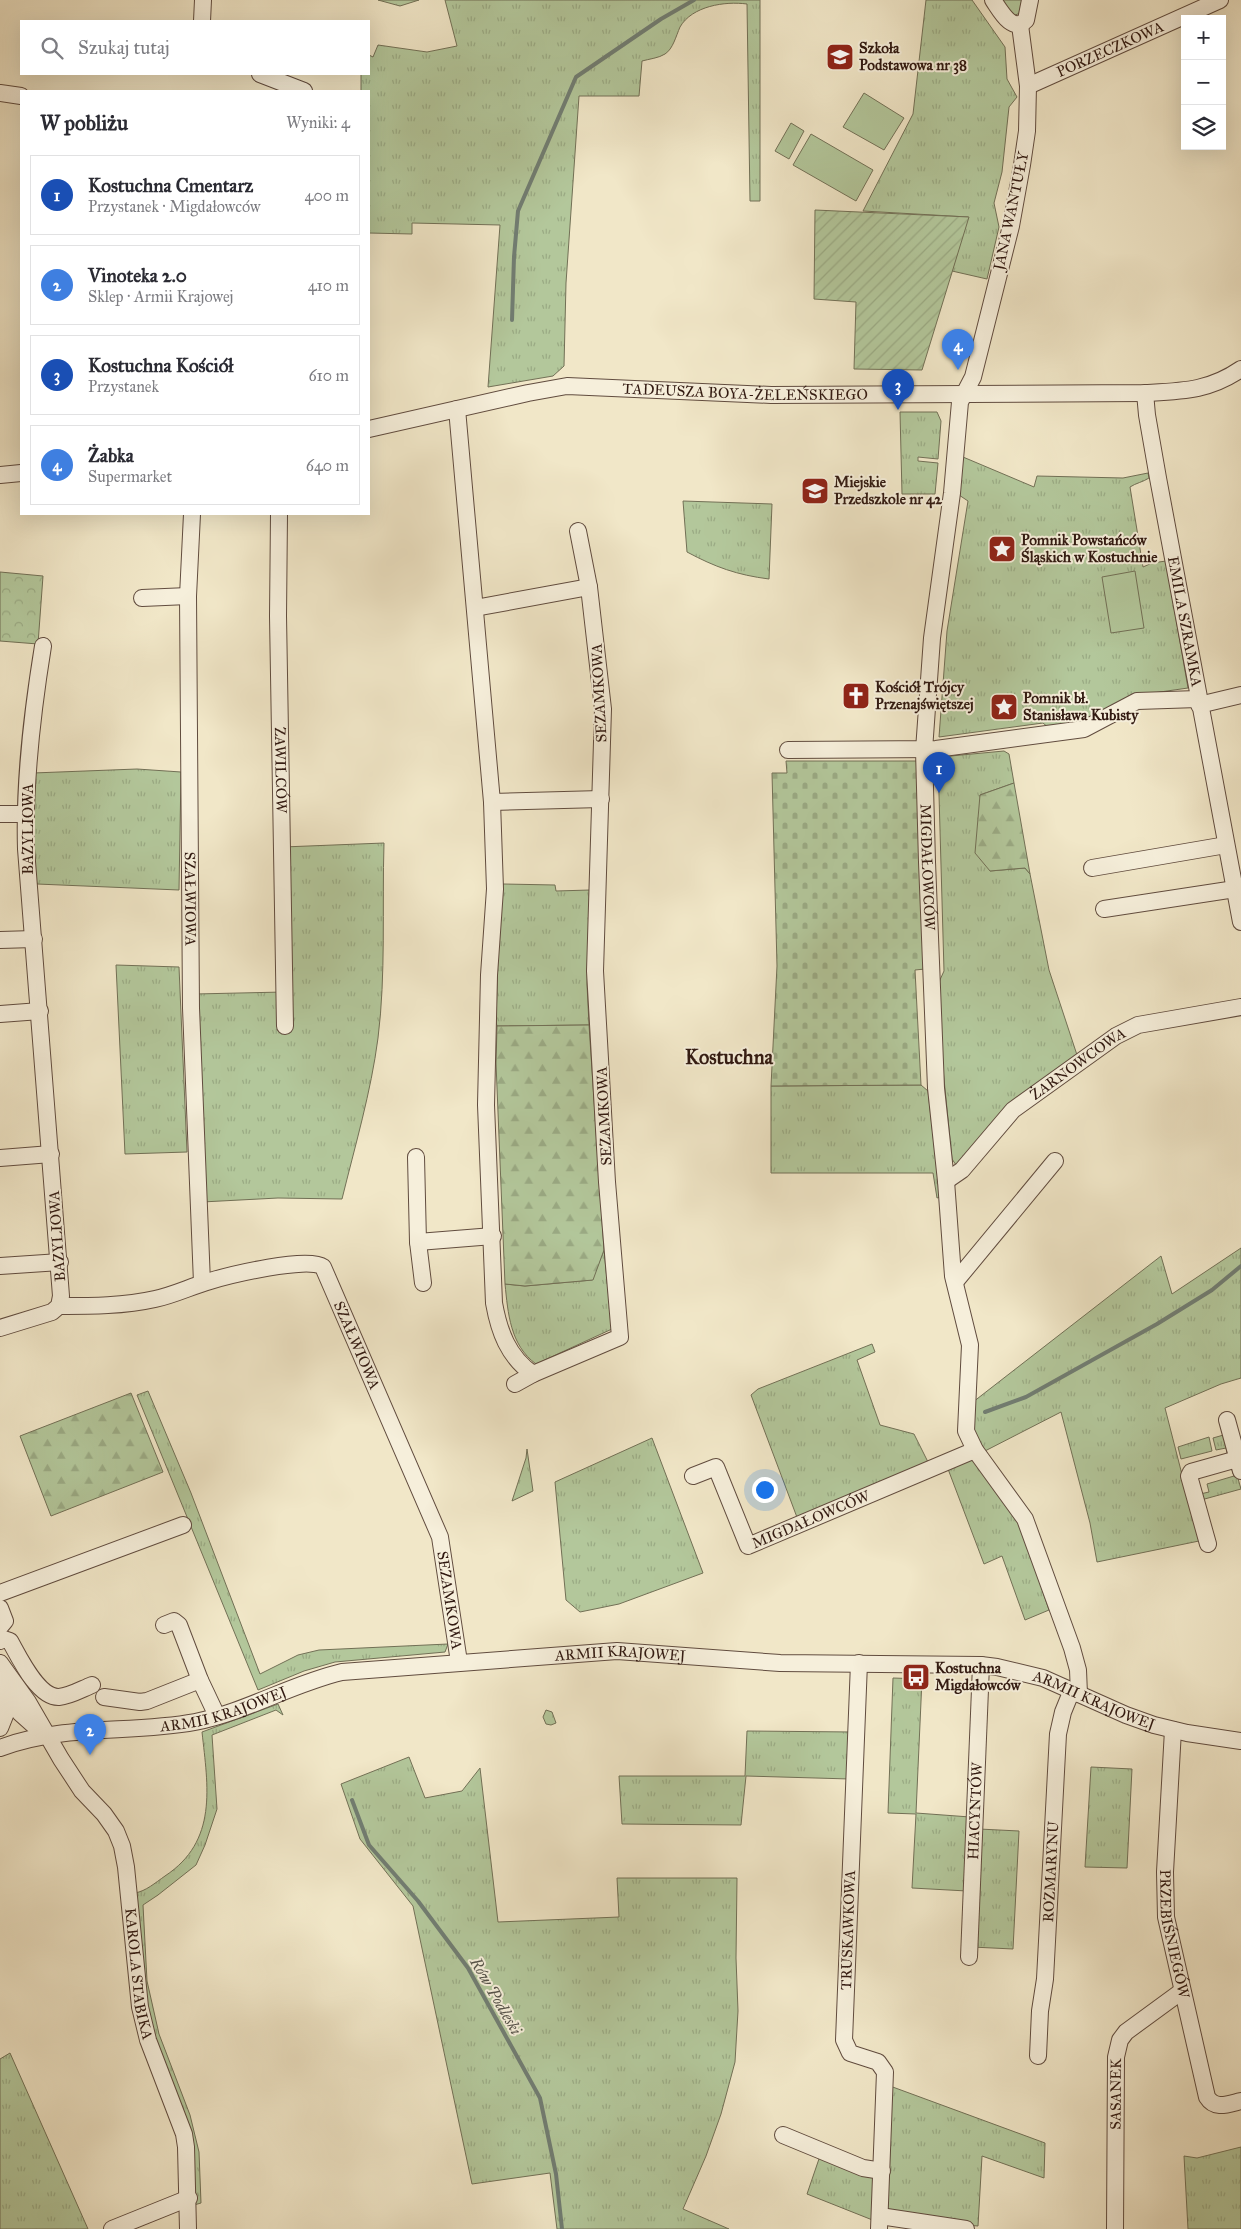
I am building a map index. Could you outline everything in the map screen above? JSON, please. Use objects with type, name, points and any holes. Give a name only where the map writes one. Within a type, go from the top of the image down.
[{"type":"street","points":[[202,20],[203,0]]},
{"type":"street","points":[[993,0],[1008,21],[1020,25],[1026,20],[1030,0]]},
{"type":"street","name":"PORZECZKOWA","points":[[1028,86],[1220,0]]},
{"type":"street","name":"JANA WANTUŁY","points":[[964,393],[973,377],[1010,226],[1024,148],[1028,86],[1020,25]]},
{"type":"street","points":[[263,75],[301,90]]},
{"type":"street","points":[[0,93],[20,96]]},
{"type":"street","name":"TADEUSZA BOYA-ŻELEŃSKIEGO","points":[[370,429],[528,392],[567,386],[771,395],[1145,393],[1197,389],[1220,381],[1241,369]]},
{"type":"street","name":"MIGDAŁOWCÓW","points":[[964,393],[957,418],[952,493],[932,638],[924,750],[936,1088],[955,1282],[969,1337],[966,1431],[975,1450],[1024,1519],[1072,1648],[1078,1670],[1075,1692]]},
{"type":"street","name":"EMILA SZRAMKA","points":[[1145,393],[1148,424],[1198,702],[1241,922]]},
{"type":"street","points":[[457,409],[492,802],[495,889],[489,975],[486,1105],[493,1236],[494,1303],[498,1326],[520,1365],[532,1374]]},
{"type":"street","points":[[0,475],[20,473]]},
{"type":"street","name":"SZAŁWIOWA","points":[[192,515],[188,596],[192,1008],[202,1283]]},
{"type":"street","name":"ZAWILCÓW","points":[[279,515],[278,616],[285,1026]]},
{"type":"street","name":"SEZAMKOWA","points":[[515,1384],[532,1374],[620,1337],[607,1182],[595,971],[603,709],[589,587],[578,530]]},
{"type":"street","points":[[475,608],[589,587]]},
{"type":"street","points":[[142,598],[188,596]]},
{"type":"street","name":"BAZYLIOWA","points":[[43,646],[33,712],[25,814],[28,891],[34,939],[60,1262],[60,1306]]},
{"type":"street","name":"EMILA SZRAMKA","points":[[1198,702],[1241,695]]},
{"type":"street","points":[[788,750],[924,750],[1084,729],[1137,701],[1198,702]]},
{"type":"street","points":[[492,802],[601,799]]},
{"type":"street","points":[[0,814],[25,814]]},
{"type":"street","points":[[1092,868],[1226,845]]},
{"type":"street","points":[[1104,909],[1235,889]]},
{"type":"street","points":[[0,940],[34,939]]},
{"type":"street","name":"ŻARNOWCOWA","points":[[946,1181],[962,1170],[1014,1110],[1116,1036],[1138,1025],[1241,1007]]},
{"type":"street","points":[[0,1014],[40,1011]]},
{"type":"street","points":[[0,1158],[52,1154]]},
{"type":"street","points":[[416,1157],[418,1242],[423,1283]]},
{"type":"street","points":[[955,1282],[1055,1161]]},
{"type":"street","points":[[418,1242],[493,1236]]},
{"type":"street","points":[[0,1266],[60,1262]]},
{"type":"street","name":"SZAŁWIOWA","points":[[60,1306],[131,1304],[171,1296],[202,1283],[273,1267],[313,1263],[323,1267],[440,1537]]},
{"type":"street","points":[[0,1328],[52,1312],[60,1306]]},
{"type":"street","points":[[1208,1544],[1189,1476],[1191,1472],[1240,1463],[1227,1420]]},
{"type":"street","name":"MIGDAŁOWCÓW","points":[[693,1476],[716,1467],[748,1546],[975,1450]]},
{"type":"street","points":[[0,1593],[183,1525]]},
{"type":"street","name":"SEZAMKOWA","points":[[440,1537],[459,1662]]},
{"type":"street","points":[[0,1608],[5,1621],[0,1627]]},
{"type":"street","points":[[164,1625],[174,1622],[179,1625],[200,1680],[217,1716]]},
{"type":"street","points":[[0,1641],[4,1639],[10,1641],[35,1683],[52,1697],[61,1697],[92,1685]]},
{"type":"street","name":"ARMII KRAJOWEJ","points":[[0,1748],[47,1735],[171,1726],[217,1716],[314,1680],[342,1672],[617,1651],[780,1663],[981,1665],[1028,1673],[1126,1715],[1174,1730],[1241,1740]]},
{"type":"street","name":"KAROLA STABIKA","points":[[0,1663],[28,1702],[82,1791],[104,1814],[116,1831],[122,1846],[126,1868],[140,2008],[148,2040],[184,2134],[188,2164],[188,2229]]},
{"type":"street","name":"TRUSKAWKOWA","points":[[859,1663],[844,2040],[850,2054],[878,2062],[885,2072],[880,2222],[966,2229]]},
{"type":"street","name":"HIACYNTÓW","points":[[969,1957],[981,1665]]},
{"type":"street","points":[[2,1680],[20,1713],[34,1727],[47,1735]]},
{"type":"street","points":[[0,1728],[6,1718],[7,1708],[2,1680]]},
{"type":"street","points":[[104,1697],[140,1702],[147,1701],[200,1680]]},
{"type":"street","name":"ROZMARYNU","points":[[1038,2056],[1040,2011],[1045,1979],[1058,1734],[1062,1712],[1075,1692]]},
{"type":"street","name":"PRZEBIŚNIEGÓW","points":[[1174,1730],[1165,1872],[1166,1917],[1207,2097],[1210,2102],[1220,2106],[1241,2101]]},
{"type":"street","name":"SASANEK","points":[[1115,2229],[1115,2076],[1120,2040],[1126,2032],[1182,1991]]},
{"type":"street","points":[[782,2135],[863,2168],[882,2171]]},
{"type":"street","points":[[112,2229],[188,2198]]},
{"type":"green space","points":[[378,0],[419,0],[400,6]]},
{"type":"green space","points":[[445,0],[760,0],[760,201],[750,201],[747,4],[719,4],[692,14],[680,27],[668,52],[642,61],[639,96],[579,96],[566,283],[564,366],[553,376],[488,387],[500,225],[412,223],[412,234],[370,233],[370,90],[361,90],[361,75],[370,75],[370,56],[373,57],[378,45],[427,52],[457,46]]},
{"type":"green space","points":[[926,0],[972,0],[1005,47],[1007,79],[1017,97],[1009,107],[1002,172],[994,203],[999,227],[987,279],[952,271],[968,217],[863,211],[913,114]]},
{"type":"green space","points":[[997,0],[1025,0],[1023,12],[1010,17]]},
{"type":"green space","points":[[864,93],[904,118],[884,150],[843,127]]},
{"type":"green space","points":[[791,123],[804,131],[789,159],[775,151]]},
{"type":"green space","points":[[811,134],[873,170],[856,201],[793,165]]},
{"type":"green space","points":[[815,210],[969,217],[922,370],[854,369],[856,302],[814,299]]},
{"type":"green space","points":[[900,412],[937,412],[941,421],[938,459],[918,457],[918,461],[938,463],[935,494],[902,494]]},
{"type":"green space","points":[[963,457],[1034,487],[1037,476],[1123,478],[1148,473],[1149,478],[1130,487],[1143,567],[1152,563],[1166,561],[1188,688],[1132,696],[1084,722],[1050,729],[1043,723],[939,737],[947,631],[968,501],[959,495]]},
{"type":"green space","points":[[683,501],[772,504],[769,579],[726,570],[687,552]]},
{"type":"green space","points":[[1135,571],[1144,628],[1111,633],[1102,577]]},
{"type":"green space","points":[[0,572],[43,576],[38,644],[0,641]]},
{"type":"green space","points":[[1004,751],[1009,754],[1014,783],[980,795],[990,871],[1025,868],[1030,874],[1049,970],[1078,1058],[956,1165],[952,1159],[943,1069],[939,982],[944,971],[938,759],[940,757]]},
{"type":"green space","points":[[786,761],[917,761],[925,969],[915,970],[921,1085],[771,1086],[777,966],[772,773],[787,773]]},
{"type":"green space","points":[[137,769],[181,772],[179,890],[37,884],[32,861],[33,773]]},
{"type":"green space","points":[[1014,783],[1030,874],[1025,868],[990,871],[975,853],[980,795]]},
{"type":"green space","points":[[384,843],[383,965],[378,1038],[367,1099],[342,1199],[278,1198],[202,1202],[195,994],[284,992],[283,847]]},
{"type":"green space","points":[[503,884],[555,885],[556,891],[590,890],[587,984],[589,1025],[497,1026],[498,953]]},
{"type":"green space","points":[[116,965],[179,967],[187,1152],[125,1154]]},
{"type":"green space","points":[[589,1025],[604,1250],[593,1280],[525,1286],[505,1284],[496,1063],[497,1026]]},
{"type":"green space","points":[[921,1085],[928,1091],[940,1197],[937,1198],[933,1173],[771,1173],[771,1086]]},
{"type":"green space","points":[[1241,1248],[1241,1378],[1221,1384],[1165,1408],[1199,1541],[1097,1562],[1090,1523],[1061,1412],[983,1452],[973,1434],[973,1402],[1161,1256],[1172,1294]]},
{"type":"green space","points":[[604,1250],[612,1329],[536,1364],[521,1348],[512,1328],[505,1284],[525,1286],[592,1280]]},
{"type":"green space","points":[[872,1344],[875,1352],[857,1360],[880,1425],[914,1434],[929,1464],[798,1520],[751,1395],[758,1389]]},
{"type":"green space","points":[[148,1391],[191,1493],[260,1674],[298,1655],[319,1650],[448,1644],[445,1652],[335,1662],[304,1671],[258,1690],[137,1395]]},
{"type":"green space","points":[[131,1393],[163,1472],[51,1516],[20,1436]]},
{"type":"green space","points":[[1227,1434],[1228,1457],[1226,1448],[1216,1450],[1213,1438]]},
{"type":"green space","points":[[1209,1437],[1212,1451],[1181,1459],[1178,1447]]},
{"type":"green space","points":[[652,1438],[703,1573],[619,1604],[580,1612],[566,1600],[555,1482]]},
{"type":"green space","points":[[527,1449],[533,1491],[512,1501],[526,1458]]},
{"type":"green space","points":[[972,1459],[1022,1528],[1049,1610],[1025,1620],[1002,1556],[984,1564],[948,1469]]},
{"type":"green space","points":[[1231,1467],[1235,1468],[1241,1489],[1201,1500],[1200,1494],[1209,1492],[1207,1484],[1234,1476]]},
{"type":"green space","points":[[893,1678],[922,1679],[916,1813],[970,1817],[967,1891],[912,1888],[916,1814],[888,1813]]},
{"type":"green space","points":[[278,1704],[283,1715],[276,1710],[212,1735],[217,1809],[205,1845],[196,1865],[143,1905],[147,1981],[159,2034],[190,2115],[199,2152],[201,2203],[194,2205],[144,1998],[135,1893],[150,1886],[182,1862],[194,1846],[202,1830],[206,1812],[207,1793],[202,1732]]},
{"type":"green space","points":[[546,1710],[552,1712],[556,1723],[546,1724],[543,1717]]},
{"type":"green space","points":[[747,1731],[853,1732],[850,1779],[746,1776],[741,1825],[622,1824],[619,1776],[745,1776]]},
{"type":"green space","points":[[409,1757],[425,1798],[462,1791],[480,1768],[498,1922],[619,1917],[617,1878],[737,1878],[736,1958],[738,2011],[735,2062],[721,2114],[706,2156],[683,2209],[729,2229],[557,2229],[550,2173],[472,2184],[413,1906],[360,1839],[341,1784]]},
{"type":"green space","points":[[1091,1767],[1132,1769],[1127,1868],[1085,1867]]},
{"type":"green space","points":[[979,1829],[1019,1831],[1013,1949],[972,1947]]},
{"type":"green space","points":[[10,2053],[88,2229],[0,2229],[0,2059]]},
{"type":"green space","points":[[890,2086],[1045,2143],[1044,2178],[982,2156],[978,2226],[883,2218]]},
{"type":"green space","points":[[1241,2147],[1241,2229],[1188,2229],[1184,2156],[1197,2158]]},
{"type":"green space","points":[[821,2153],[878,2176],[875,2221],[807,2194]]},
{"type":"waterway","points":[[512,320],[518,211],[576,77],[661,19],[694,0]]},
{"type":"waterway","points":[[985,1412],[1026,1397],[1157,1324],[1212,1290],[1241,1266]]},
{"type":"waterway","name":"Rów Podleski","points":[[352,1800],[369,1845],[418,1901],[468,1968],[540,2098],[556,2174],[562,2229]]},
{"type":"place","name":"Szkoła Podstawowa nr 38","points":[[840,57]]},
{"type":"place","name":"Żabka","points":[[958,370]]},
{"type":"place","name":"Kostuchna Kościół","points":[[898,410]]},
{"type":"place","name":"Miejskie Przedszkole nr 42","points":[[815,491]]},
{"type":"place","name":"Pomnik Powstańców Śląskich w Kostuchnie","points":[[1002,549]]},
{"type":"place","name":"Kościół Trójcy Przenajświętszej","points":[[856,696]]},
{"type":"place","name":"Pomnik bł. Stanisława Kubisty","points":[[1004,707]]},
{"type":"place","name":"Kostuchna Cmentarz","points":[[939,793]]},
{"type":"place","name":"Kostuchna Migdałowców","points":[[916,1677]]},
{"type":"place","name":"Vinoteka 2.0","points":[[90,1755]]},
{"type":"district","name":"Kostuchna","points":[[729,1057]]}]
